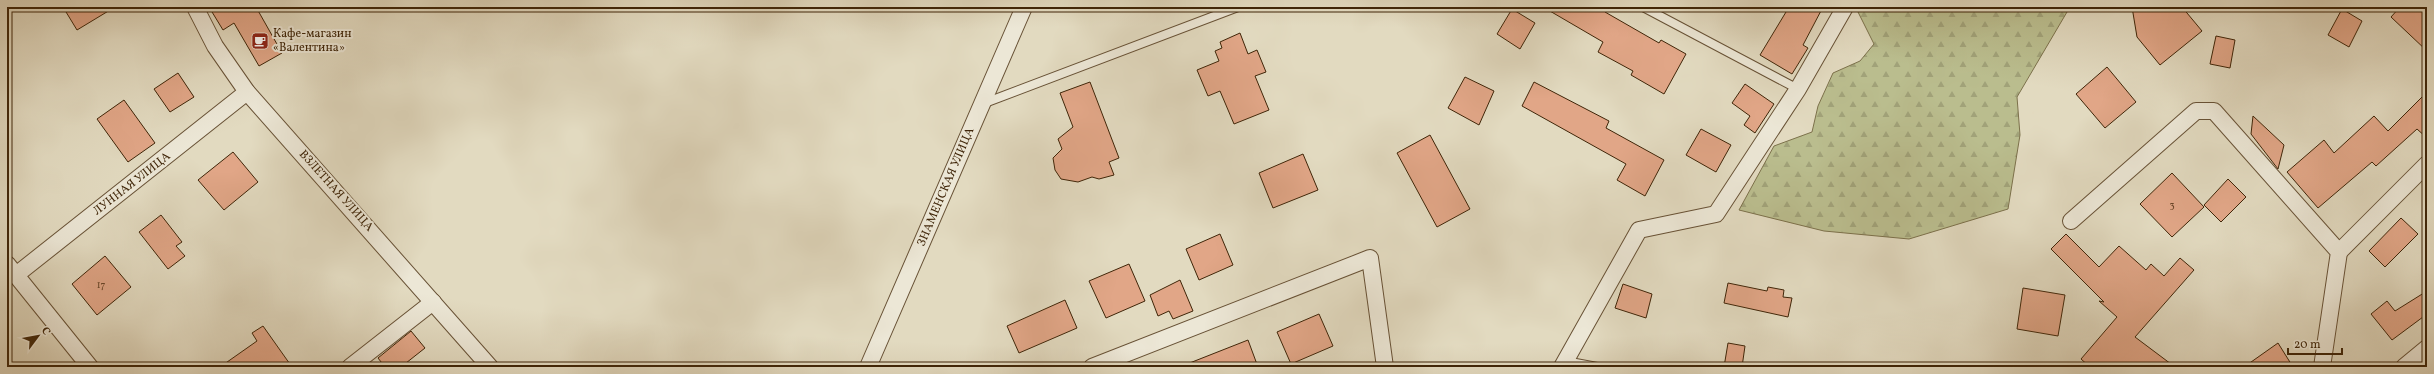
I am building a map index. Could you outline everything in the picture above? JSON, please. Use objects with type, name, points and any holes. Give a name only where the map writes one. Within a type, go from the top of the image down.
[{"type":"street","name":"ВЗЛЕТНАЯ УЛИЦА","points":[[195,7],[215,46],[247,92],[490,367]]},
{"type":"street","name":"ЗНАМЕНСКАЯ УЛИЦА","points":[[868,367],[1024,7]]},
{"type":"street","points":[[1563,364],[1639,230],[1716,214],[1798,89],[1846,7]]},
{"type":"street","name":"ЛУННАЯ УЛИЦА","points":[[11,270],[247,92]]},
{"type":"street","points":[[2071,221],[2196,111],[2214,111],[2339,252]]},
{"type":"street","points":[[2322,367],[2339,252],[2427,164]]},
{"type":"street","points":[[1092,367],[1370,258],[1385,367]]},
{"type":"street","points":[[11,270],[90,367]]},
{"type":"street","points":[[350,367],[433,302]]},
{"type":"street","points":[[2404,367],[2427,348]]},
{"type":"lane","points":[[981,105],[1238,7]]},
{"type":"lane","points":[[1643,7],[1798,89]]},
{"type":"lane","points":[[1563,364],[1597,367]]},
{"type":"green space","points":[[1861,7],[2061,7],[2067,12],[2017,97],[2020,135],[2008,209],[1909,239],[1824,231],[1739,210],[1774,146],[1812,132],[1818,106],[1833,73],[1860,61],[1874,44],[1858,12]]},
{"type":"building","points":[[63,7],[115,7],[77,30]]},
{"type":"building","name":"Кафе-магазин «Валентина»","points":[[209,7],[256,7],[282,53],[259,66],[234,23],[223,30]]},
{"type":"building","points":[[1543,7],[1608,7],[1605,12],[1659,43],[1661,40],[1686,54],[1664,94],[1631,75],[1633,71],[1598,52],[1603,42]]},
{"type":"building","points":[[1789,7],[1823,7],[1803,45],[1808,48],[1792,74],[1760,55]]},
{"type":"building","points":[[2132,7],[2182,7],[2202,31],[2160,65],[2137,37]]},
{"type":"building","points":[[2400,7],[2427,7],[2427,51],[2391,17]]},
{"type":"building","points":[[1512,9],[1535,23],[1520,49],[1497,34]]},
{"type":"building","points":[[2342,9],[2362,21],[2349,47],[2328,35]]},
{"type":"building","points":[[1240,33],[1248,54],[1257,50],[1266,72],[1255,76],[1269,110],[1234,124],[1220,91],[1208,96],[1197,70],[1219,61],[1215,51],[1222,48],[1220,42]]},
{"type":"building","points":[[2216,36],[2235,40],[2230,68],[2210,64]]},
{"type":"building","points":[[2107,67],[2136,102],[2105,128],[2076,94]]},
{"type":"building","points":[[178,73],[194,97],[170,112],[154,89]]},
{"type":"building","points":[[1465,77],[1494,91],[1479,125],[1448,108]]},
{"type":"building","points":[[1090,82],[1119,158],[1109,162],[1114,175],[1099,179],[1092,177],[1078,182],[1061,179],[1055,170],[1053,158],[1062,149],[1058,139],[1073,127],[1060,93]]},
{"type":"building","points":[[1534,82],[1609,121],[1606,128],[1664,160],[1645,196],[1617,180],[1626,164],[1522,106]]},
{"type":"building","points":[[1745,84],[1774,104],[1755,133],[1744,125],[1750,116],[1732,103]]},
{"type":"building","points":[[2427,92],[2427,138],[2417,129],[2376,166],[2372,162],[2318,208],[2287,172],[2324,140],[2334,153],[2374,116],[2388,131]]},
{"type":"building","points":[[124,100],[155,143],[128,162],[97,119]]},
{"type":"building","points":[[2253,116],[2284,145],[2278,169],[2251,134]]},
{"type":"building","points":[[1701,129],[1731,145],[1716,172],[1686,155]]},
{"type":"building","points":[[1430,135],[1470,209],[1437,227],[1397,153]]},
{"type":"building","points":[[233,152],[258,182],[224,210],[198,180]]},
{"type":"building","points":[[1303,154],[1318,190],[1273,208],[1259,173]]},
{"type":"building","points":[[2172,173],[2204,207],[2172,237],[2140,204]]},
{"type":"building","points":[[2228,179],[2246,197],[2221,222],[2204,205]]},
{"type":"building","points":[[161,215],[182,242],[176,246],[185,256],[168,269],[139,232]]},
{"type":"building","points":[[2401,218],[2418,234],[2385,267],[2369,251]]},
{"type":"building","points":[[1220,234],[1233,265],[1199,280],[1186,249]]},
{"type":"building","points":[[2066,234],[2099,267],[2119,246],[2146,270],[2151,264],[2164,276],[2180,258],[2194,270],[2135,337],[2175,367],[2090,367],[2081,359],[2117,317],[2099,301],[2104,302],[2051,249]]},
{"type":"building","points":[[105,256],[131,287],[97,315],[72,284]]},
{"type":"building","points":[[1129,264],[1145,301],[1106,318],[1089,281]]},
{"type":"building","points":[[1180,280],[1193,311],[1173,319],[1169,311],[1158,316],[1150,295]]},
{"type":"building","points":[[1728,283],[1767,291],[1768,287],[1784,290],[1783,297],[1792,298],[1788,317],[1724,303]]},
{"type":"building","points":[[1623,284],[1652,294],[1646,318],[1615,308]]},
{"type":"building","points":[[2023,288],[2065,295],[2058,336],[2017,329]]},
{"type":"building","points":[[2427,291],[2427,314],[2392,340],[2371,314],[2387,301],[2395,311]]},
{"type":"building","points":[[1065,300],[1077,328],[1019,353],[1007,326]]},
{"type":"building","points":[[1319,314],[1333,346],[1291,364],[1277,332]]},
{"type":"building","points":[[263,326],[292,367],[220,367],[257,341],[252,333]]},
{"type":"building","points":[[411,331],[425,348],[401,367],[385,367],[378,358]]},
{"type":"building","points":[[1248,340],[1258,367],[1182,367],[1182,366]]},
{"type":"building","points":[[1728,343],[1745,346],[1742,367],[1724,367]]},
{"type":"building","points":[[2278,343],[2293,367],[2244,367]]},
{"type":"place","name":"Кафе-магазин «Валентина»","points":[[260,41]]}]
